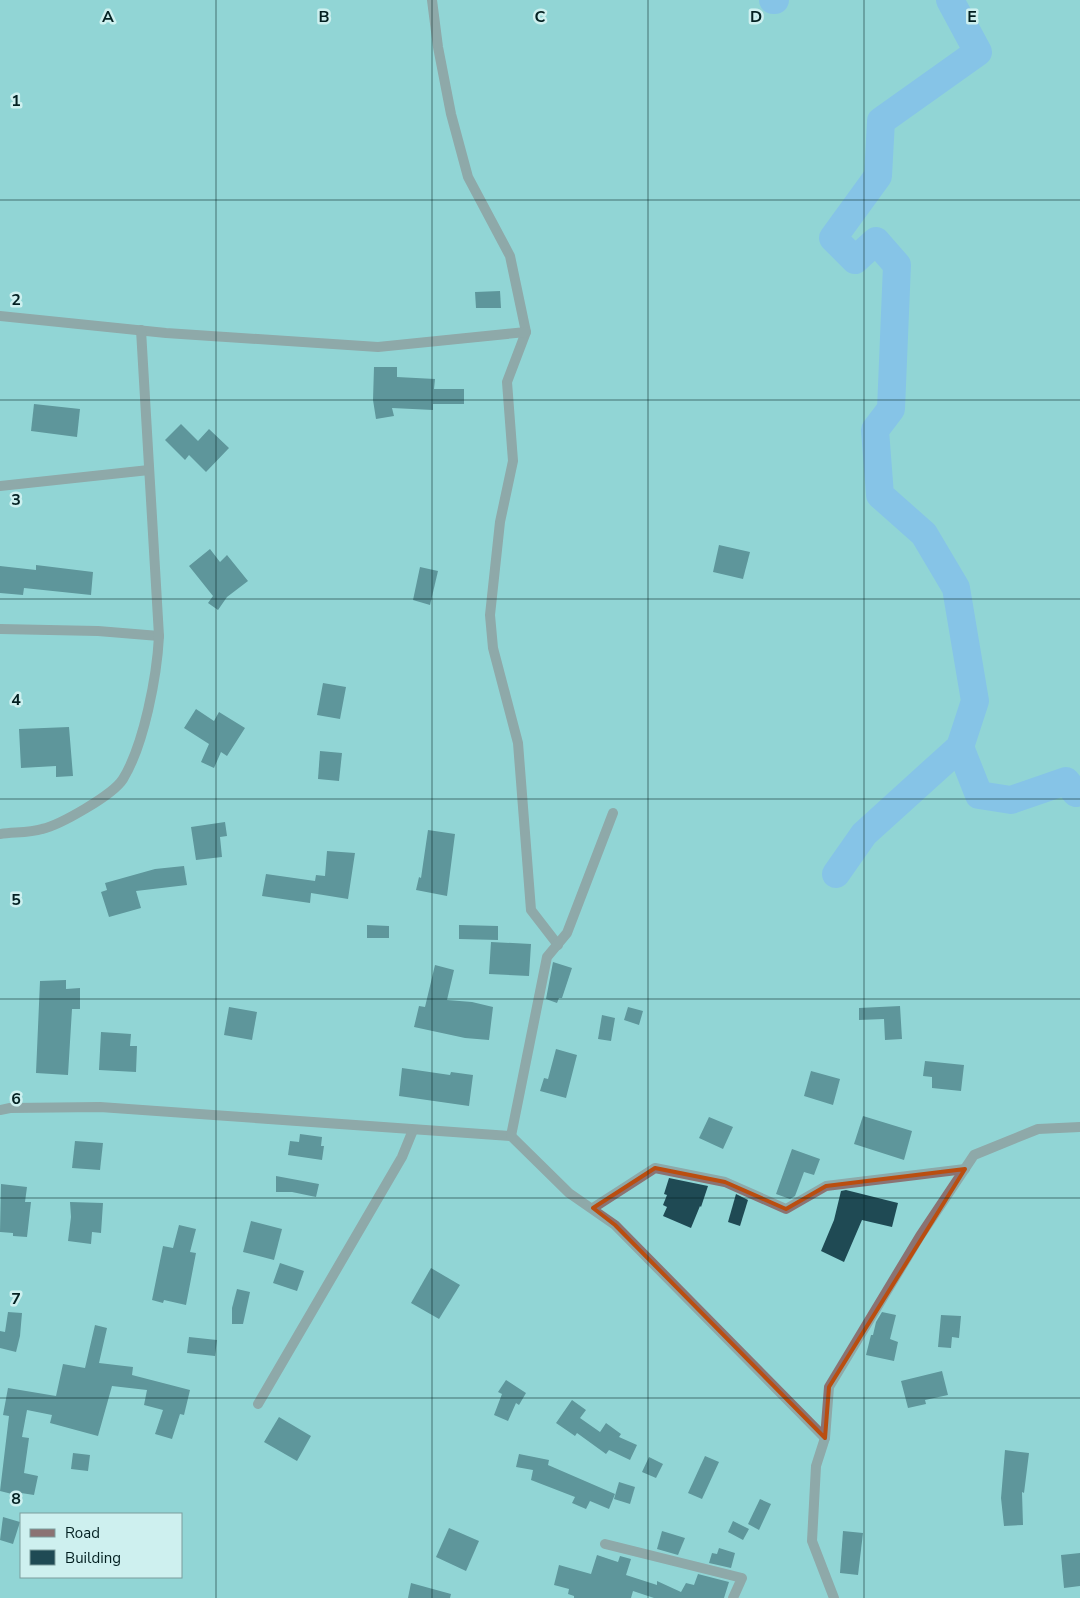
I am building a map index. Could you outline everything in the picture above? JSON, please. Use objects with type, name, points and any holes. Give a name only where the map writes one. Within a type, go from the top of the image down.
[{"type":"street","points":[[432,0],[438,47],[468,177],[510,256],[526,332],[507,382],[513,462],[500,522],[490,615],[493,648],[506,690],[518,743],[531,910],[558,945]]},
{"type":"street","points":[[0,316],[141,330],[378,347],[526,332]]},
{"type":"street","points":[[0,834],[42,829],[96,803],[122,781],[142,731],[158,659],[159,636],[141,330]]},
{"type":"street","points":[[0,486],[149,470]]},
{"type":"street","points":[[0,630],[98,631],[159,636]]},
{"type":"street","points":[[511,1136],[547,957],[567,934],[613,813]]},
{"type":"street","points":[[0,1110],[10,1108],[100,1107],[511,1136],[569,1193],[615,1225],[826,1438]]},
{"type":"street","points":[[834,1598],[812,1541],[816,1466],[826,1438],[829,1387],[920,1236],[974,1155],[1038,1129],[1080,1127]]},
{"type":"street","points":[[258,1404],[402,1158],[413,1130]]},
{"type":"street","points":[[593,1208],[655,1168],[725,1182],[786,1209],[826,1186],[965,1169]]},
{"type":"street","points":[[605,1544],[742,1578],[733,1598]]},
{"type":"highlighted area","points":[[655,1168],[725,1182],[786,1209],[826,1186],[965,1169],[829,1387],[825,1438],[615,1225],[593,1208]]},
{"type":"building","points":[[500,291],[501,308],[476,308],[475,292]]},
{"type":"building","points":[[374,367],[397,367],[397,377],[435,379],[434,389],[464,389],[464,404],[433,404],[433,410],[392,408],[394,416],[376,419],[373,400]]},
{"type":"building","points":[[34,404],[80,409],[77,437],[31,431]]},
{"type":"building","points":[[181,424],[198,441],[209,429],[229,448],[206,472],[189,455],[185,460],[165,440]]},
{"type":"building","points":[[719,545],[750,552],[743,579],[713,572]]},
{"type":"building","points":[[210,549],[220,562],[227,555],[248,581],[227,597],[218,610],[208,603],[213,596],[189,566]]},
{"type":"building","points":[[36,565],[93,572],[91,595],[24,588],[23,595],[0,593],[0,566],[36,570]]},
{"type":"building","points":[[420,567],[438,571],[430,605],[413,600]]},
{"type":"building","points":[[323,683],[346,687],[340,719],[317,715]]},
{"type":"building","points":[[196,709],[214,721],[219,712],[245,728],[227,756],[221,752],[214,768],[201,762],[209,744],[184,728]]},
{"type":"building","points":[[69,727],[73,776],[56,777],[56,766],[21,768],[19,729]]},
{"type":"building","points":[[320,751],[342,753],[339,781],[318,779]]},
{"type":"building","points":[[225,822],[227,836],[220,837],[222,857],[196,860],[191,827]]},
{"type":"building","points":[[428,830],[455,834],[447,896],[416,890],[419,877],[421,878]]},
{"type":"building","points":[[327,851],[355,853],[348,899],[311,893],[310,903],[262,896],[266,874],[315,881],[316,875],[325,876]]},
{"type":"building","points":[[184,866],[187,885],[136,891],[141,908],[109,917],[101,892],[107,890],[105,883],[155,869]]},
{"type":"building","points":[[367,925],[389,926],[389,938],[367,938]]},
{"type":"building","points":[[459,925],[498,926],[498,940],[459,939]]},
{"type":"building","points":[[491,942],[531,944],[529,976],[489,974]]},
{"type":"building","points":[[553,962],[572,968],[562,998],[559,998],[557,1003],[546,999]]},
{"type":"building","points":[[435,965],[454,970],[447,1000],[472,1002],[493,1007],[489,1040],[465,1038],[414,1027],[419,1006],[425,1007]]},
{"type":"building","points":[[66,980],[66,989],[80,988],[80,1009],[72,1009],[68,1075],[36,1073],[40,981]]},
{"type":"building","points":[[900,1006],[902,1039],[885,1040],[884,1019],[859,1020],[859,1008]]},
{"type":"building","points":[[229,1007],[257,1012],[252,1040],[224,1035]]},
{"type":"building","points":[[628,1007],[643,1011],[639,1025],[624,1020]]},
{"type":"building","points":[[602,1015],[615,1018],[611,1041],[598,1039]]},
{"type":"building","points":[[101,1032],[131,1034],[130,1046],[137,1046],[136,1072],[99,1070]]},
{"type":"building","points":[[556,1049],[577,1055],[566,1098],[540,1091],[544,1078],[548,1079]]},
{"type":"building","points":[[925,1061],[964,1065],[961,1091],[932,1088],[932,1077],[923,1076]]},
{"type":"building","points":[[402,1068],[450,1075],[451,1072],[473,1075],[469,1106],[399,1096]]},
{"type":"building","points":[[811,1071],[840,1079],[833,1105],[804,1096]]},
{"type":"building","points":[[863,1116],[912,1131],[904,1160],[854,1144]]},
{"type":"building","points":[[709,1117],[733,1127],[723,1149],[699,1138]]},
{"type":"building","points":[[300,1134],[322,1137],[321,1146],[324,1146],[322,1160],[288,1155],[290,1141],[299,1142]]},
{"type":"building","points":[[75,1141],[103,1143],[100,1170],[72,1168]]},
{"type":"building","points":[[792,1149],[820,1159],[814,1175],[804,1172],[795,1196],[790,1199],[776,1194]]},
{"type":"building","points":[[276,1176],[319,1184],[316,1197],[292,1192],[276,1192]]},
{"type":"building","points":[[669,1178],[708,1186],[691,1228],[663,1216],[667,1207],[663,1205],[667,1195],[664,1194]]},
{"type":"building","points":[[1,1184],[27,1187],[25,1202],[31,1202],[27,1237],[13,1236],[13,1233],[0,1232]]},
{"type":"building","points":[[846,1190],[898,1203],[892,1227],[862,1220],[844,1262],[821,1251],[834,1220],[841,1191]]},
{"type":"building","points":[[736,1194],[748,1200],[740,1226],[728,1222]]},
{"type":"building","points":[[70,1202],[103,1203],[101,1233],[92,1232],[91,1244],[68,1241],[71,1217]]},
{"type":"building","points":[[251,1221],[282,1229],[274,1260],[243,1252]]},
{"type":"building","points":[[179,1225],[196,1229],[190,1252],[196,1253],[186,1305],[164,1300],[163,1303],[152,1300],[163,1246],[173,1248]]},
{"type":"building","points":[[280,1263],[304,1271],[297,1291],[273,1283]]},
{"type":"building","points":[[431,1268],[460,1285],[439,1319],[411,1303]]},
{"type":"building","points":[[237,1289],[250,1292],[243,1324],[232,1324],[232,1308]]},
{"type":"building","points":[[8,1312],[22,1313],[20,1336],[16,1352],[0,1348],[0,1331],[5,1332]]},
{"type":"building","points":[[882,1312],[896,1315],[890,1339],[898,1342],[894,1361],[866,1355],[871,1335],[873,1335],[876,1322]]},
{"type":"building","points":[[941,1315],[961,1316],[959,1338],[952,1337],[951,1348],[938,1347]]},
{"type":"building","points":[[95,1325],[107,1328],[99,1363],[133,1367],[132,1375],[190,1390],[184,1415],[180,1414],[172,1439],[155,1434],[163,1410],[144,1405],[147,1390],[112,1386],[98,1436],[50,1423],[52,1415],[27,1410],[22,1437],[29,1438],[24,1473],[38,1476],[34,1495],[21,1493],[20,1496],[0,1491],[9,1416],[3,1415],[8,1388],[56,1396],[63,1364],[85,1368]]},
{"type":"building","points":[[189,1337],[217,1340],[215,1356],[187,1353]]},
{"type":"building","points":[[942,1371],[948,1395],[925,1400],[926,1404],[908,1408],[901,1381]]},
{"type":"building","points":[[506,1380],[526,1393],[519,1405],[516,1403],[508,1421],[494,1415],[502,1394],[498,1392]]},
{"type":"building","points":[[572,1400],[586,1410],[580,1418],[600,1432],[606,1423],[621,1434],[619,1437],[637,1445],[630,1460],[609,1450],[606,1454],[577,1433],[575,1436],[556,1423]]},
{"type":"building","points":[[279,1417],[311,1436],[297,1461],[264,1442]]},
{"type":"building","points":[[1005,1450],[1029,1453],[1024,1493],[1022,1492],[1023,1525],[1004,1526],[1001,1498]]},
{"type":"building","points":[[73,1453],[90,1455],[88,1471],[71,1469]]},
{"type":"building","points":[[519,1454],[549,1460],[548,1465],[615,1494],[609,1509],[590,1501],[586,1509],[572,1503],[575,1497],[531,1480],[533,1470],[516,1467]]},
{"type":"building","points":[[705,1456],[719,1462],[702,1499],[688,1493]]},
{"type":"building","points":[[649,1457],[663,1464],[656,1478],[642,1472]]},
{"type":"building","points":[[619,1482],[635,1487],[630,1504],[614,1499]]},
{"type":"building","points":[[760,1499],[771,1504],[759,1530],[748,1524]]},
{"type":"building","points":[[3,1517],[20,1522],[13,1544],[0,1540]]},
{"type":"building","points":[[733,1521],[749,1529],[743,1540],[728,1532]]},
{"type":"building","points":[[449,1528],[479,1541],[466,1571],[436,1557]]},
{"type":"building","points":[[662,1531],[685,1538],[678,1555],[657,1549]]},
{"type":"building","points":[[843,1531],[863,1533],[858,1575],[840,1573]]},
{"type":"building","points":[[719,1548],[735,1553],[731,1568],[709,1563],[712,1553],[717,1554]]},
{"type":"building","points":[[1080,1553],[1080,1586],[1064,1588],[1061,1555]]},
{"type":"building","points":[[597,1555],[618,1562],[620,1556],[631,1559],[626,1575],[657,1585],[657,1581],[681,1592],[686,1583],[694,1585],[698,1574],[729,1582],[724,1598],[654,1598],[633,1591],[631,1598],[574,1598],[574,1596],[568,1594],[569,1589],[554,1585],[559,1565],[591,1574]]},
{"type":"building","points":[[411,1583],[451,1594],[450,1598],[408,1598]]},
{"type":"waterway","points":[[836,874],[864,834],[960,747],[975,701],[956,588],[924,534],[880,495],[875,430],[891,409],[897,265],[876,241],[855,260],[833,238],[878,176],[881,121],[978,52],[950,0]]},
{"type":"waterway","points":[[960,747],[979,795],[1011,800],[1066,781],[1076,793],[1080,791]]}]
